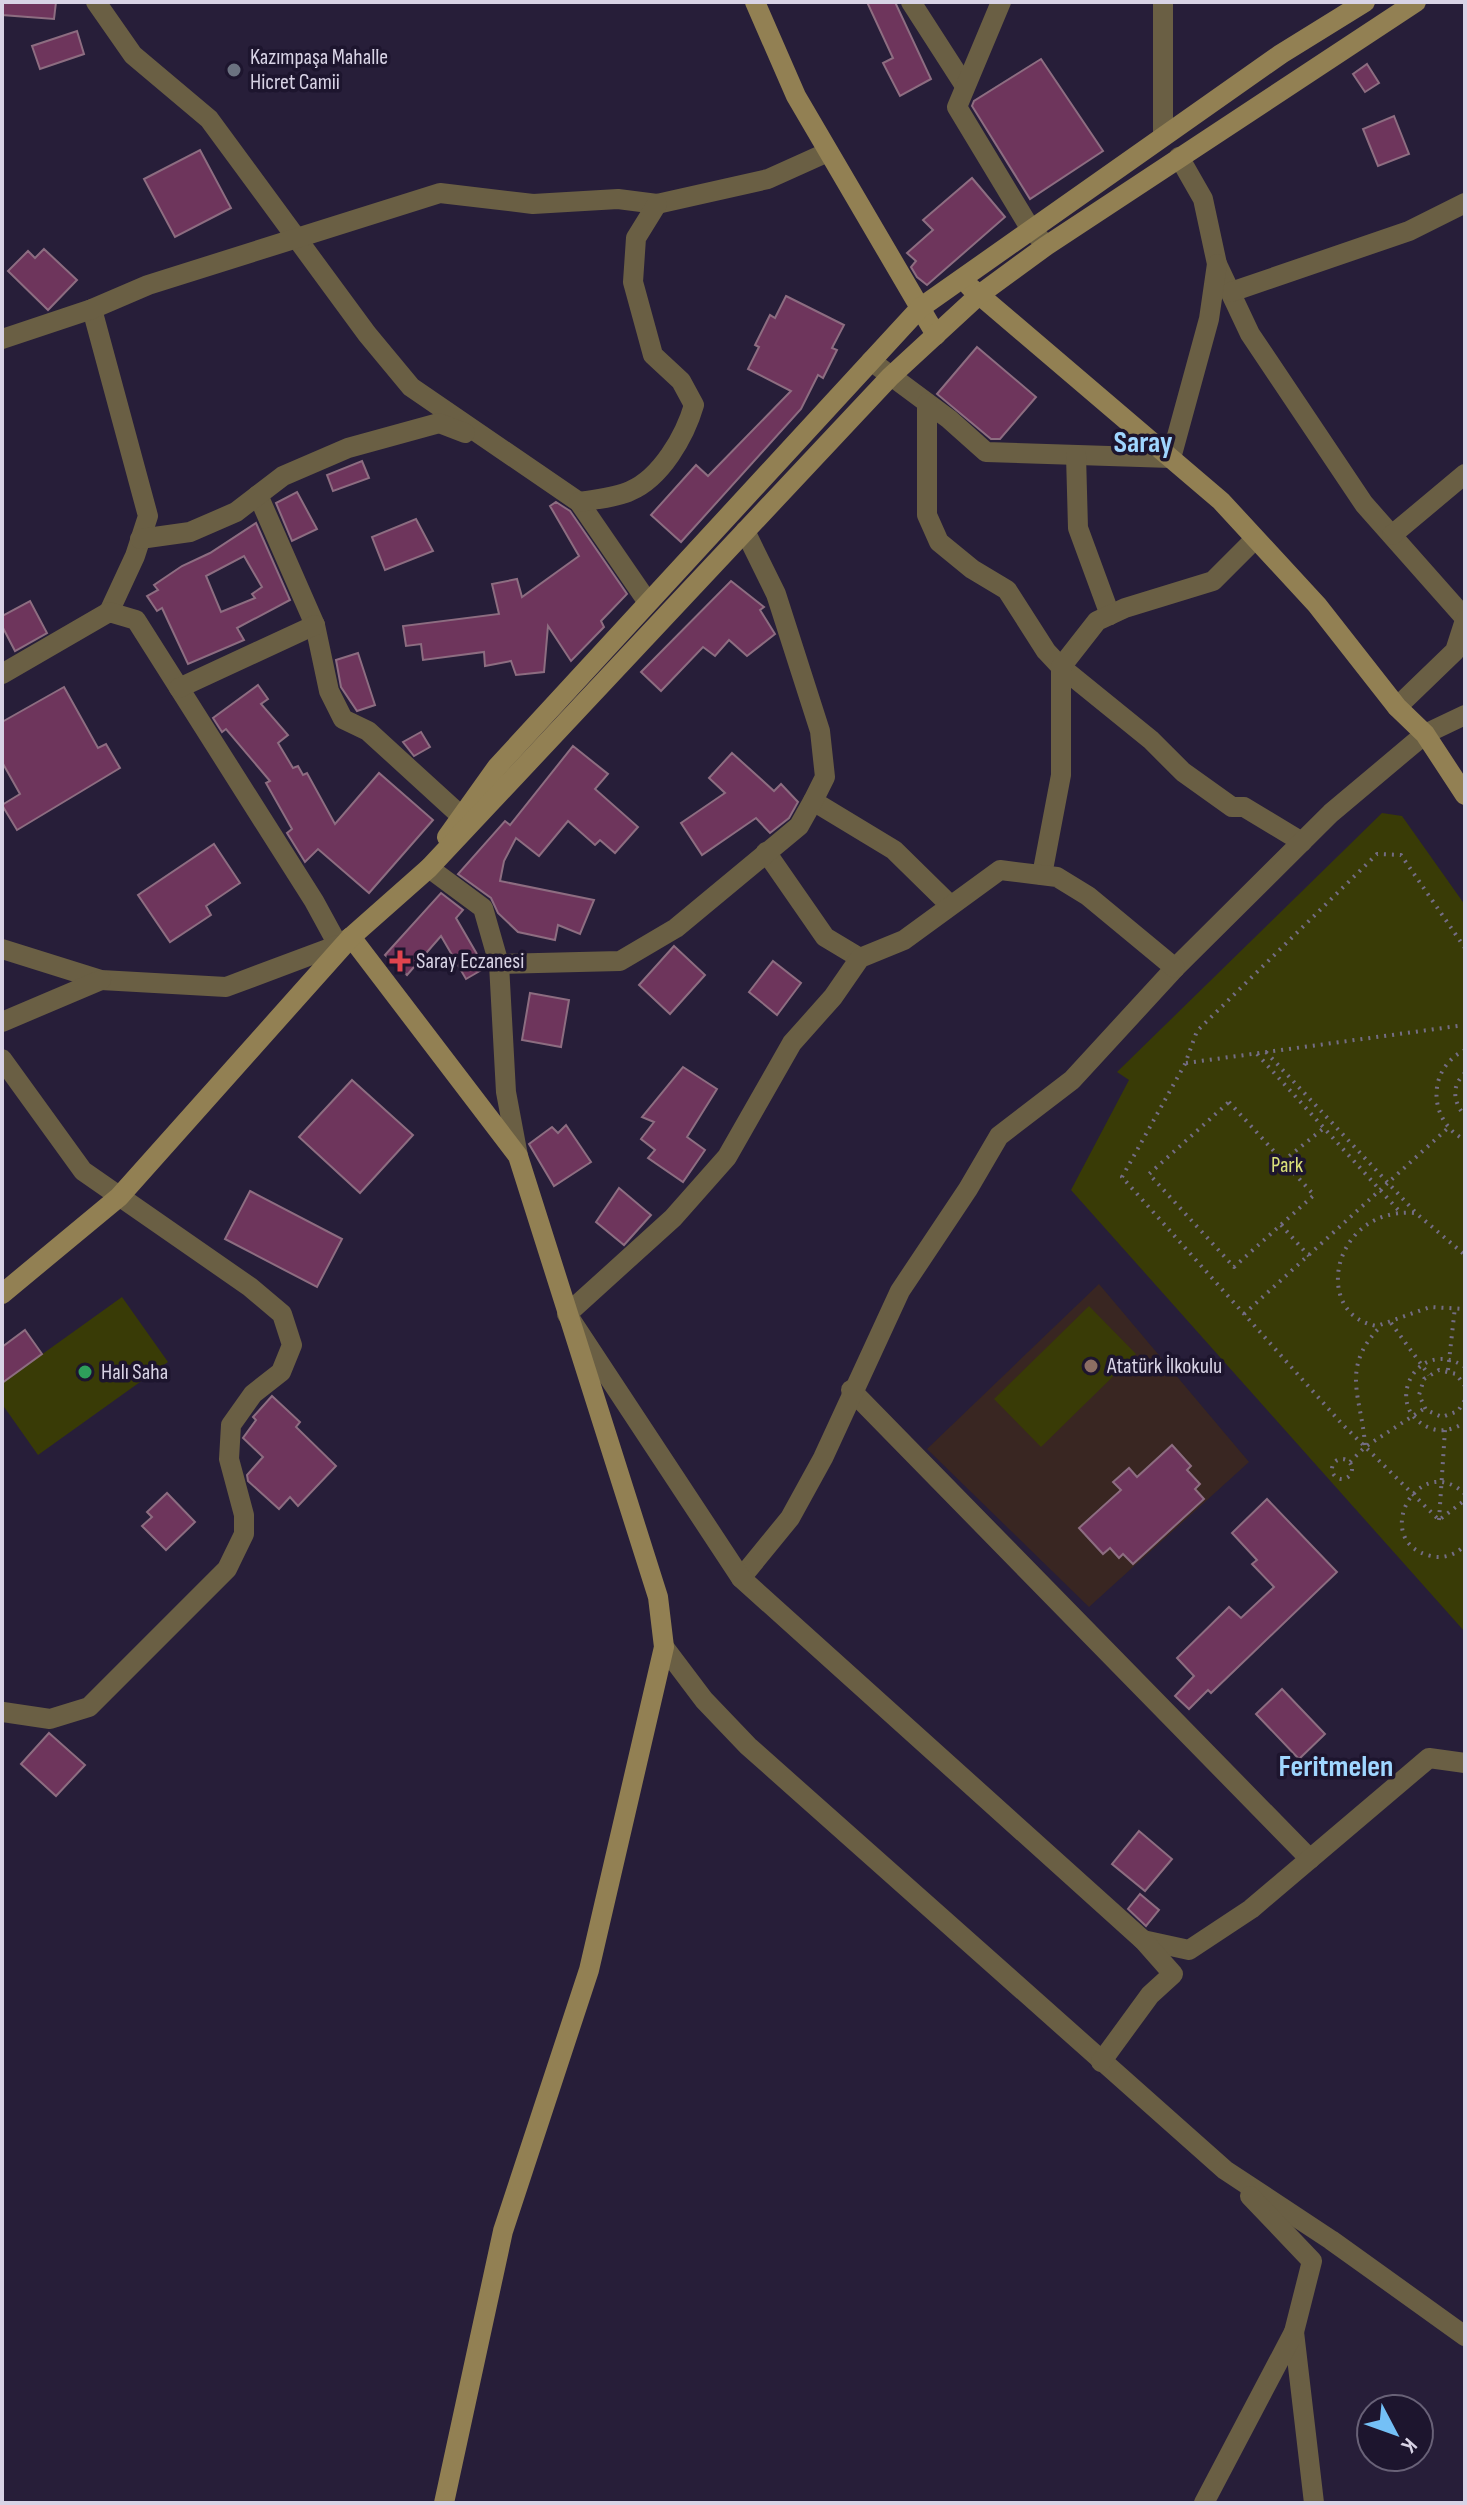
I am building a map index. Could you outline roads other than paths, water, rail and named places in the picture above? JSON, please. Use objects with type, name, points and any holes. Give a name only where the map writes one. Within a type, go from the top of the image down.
[{"type":"street","points":[[96,2],[133,55],[209,119],[367,334],[411,387],[579,502],[647,601]]},
{"type":"street","points":[[755,2],[796,96],[936,335]]},
{"type":"street","points":[[911,2],[965,86]]},
{"type":"street","points":[[1001,2],[957,107],[1030,228],[1046,246]]},
{"type":"street","points":[[1163,2],[1163,136]]},
{"type":"street","points":[[429,868],[460,815],[497,767],[920,308],[1281,54],[1365,2]]},
{"type":"street","points":[[2,1294],[119,1197],[344,941],[429,868],[890,377],[979,295],[1046,246],[1416,2]]},
{"type":"street","points":[[2,339],[92,309],[148,285],[440,193],[533,204],[618,199],[657,204],[768,179],[828,152]]},
{"type":"street","points":[[1179,157],[1203,199],[1217,264],[1250,334],[1364,504],[1465,619],[1455,651],[1397,707]]},
{"type":"street","points":[[1231,292],[1409,231],[1465,203]]},
{"type":"street","points":[[579,502],[631,491],[662,466],[689,423],[694,405],[681,381],[653,355],[633,282],[636,238],[657,204]]},
{"type":"street","points":[[1171,458],[1209,319],[1217,264]]},
{"type":"street","points":[[961,279],[1221,501],[1317,605],[1397,707],[1425,734],[1465,795]]},
{"type":"street","points":[[2,674],[109,612],[148,516],[92,309]]},
{"type":"street","points":[[871,361],[986,452],[1171,458]]},
{"type":"street","points":[[927,403],[927,515],[939,542],[1007,590],[1046,651],[1061,667],[1151,740],[1183,772],[1232,807],[1244,807],[1302,842]]},
{"type":"street","points":[[140,539],[190,532],[236,512],[283,476],[348,448],[439,423],[490,443]]},
{"type":"street","points":[[1076,455],[1078,528],[1110,615]]},
{"type":"street","points":[[1392,535],[1465,474]]},
{"type":"street","points":[[258,495],[315,625],[329,691],[343,719],[368,731],[460,815]]},
{"type":"street","points":[[499,964],[620,961],[676,928],[799,826],[825,777],[820,731],[776,594],[745,531]]},
{"type":"street","points":[[1042,875],[1061,775],[1061,667],[1097,621],[1213,581],[1255,539]]},
{"type":"street","points":[[109,612],[136,620],[344,941],[518,1156]]},
{"type":"street","points":[[179,688],[315,625]]},
{"type":"street","points":[[741,1578],[790,1518],[823,1458],[851,1390],[900,1291],[968,1189],[999,1136],[1072,1080],[1175,968],[1302,842],[1425,734],[1465,715]]},
{"type":"street","points":[[813,801],[894,850],[949,904]]},
{"type":"street","points":[[766,852],[825,937],[860,958]]},
{"type":"street","points":[[429,868],[483,908],[499,964],[506,1092],[518,1156],[658,1597],[664,1647],[589,1970],[503,2231],[444,2503]]},
{"type":"street","points":[[567,1314],[673,1218],[727,1157],[792,1043],[833,997],[860,958],[904,940],[949,904],[1000,870],[1057,877],[1088,896],[1175,968]]},
{"type":"street","points":[[2,949],[101,980],[226,987],[344,941]]},
{"type":"street","points":[[2,1022],[101,980]]},
{"type":"street","points":[[2,1059],[83,1171],[250,1287],[282,1314],[292,1345],[281,1372],[253,1394],[231,1425],[229,1459],[244,1515],[244,1534],[227,1569],[89,1707],[50,1719],[3,1712]]},
{"type":"street","points":[[567,1314],[741,1578],[1143,1940],[1173,1974],[1150,1995],[1101,2062]]},
{"type":"street","points":[[851,1390],[1310,1859]]},
{"type":"street","points":[[664,1647],[704,1700],[748,1746],[1225,2170],[1312,2261],[1294,2332],[1204,2503]]},
{"type":"street","points":[[1143,1940],[1189,1950],[1251,1909],[1429,1758],[1465,1763]]},
{"type":"street","points":[[1225,2170],[1331,2240],[1465,2336]]},
{"type":"street","points":[[1294,2332],[1314,2503]]},
{"type":"place","name":"Kazımpaşa Mahalle Hicret Camii","points":[[234,70]]},
{"type":"place","name":"Saray Eczanesi","points":[[400,961]]},
{"type":"place","name":"Atatürk İlkokulu","points":[[1091,1366]]},
{"type":"place","name":"Halı Saha","points":[[85,1372]]},
{"type":"district","name":"Saray","points":[[1143,443]]},
{"type":"district","name":"Feritmelen","points":[[1336,1767]]},
{"type":"park label","name":"Park","points":[[1287,1165]]}]
